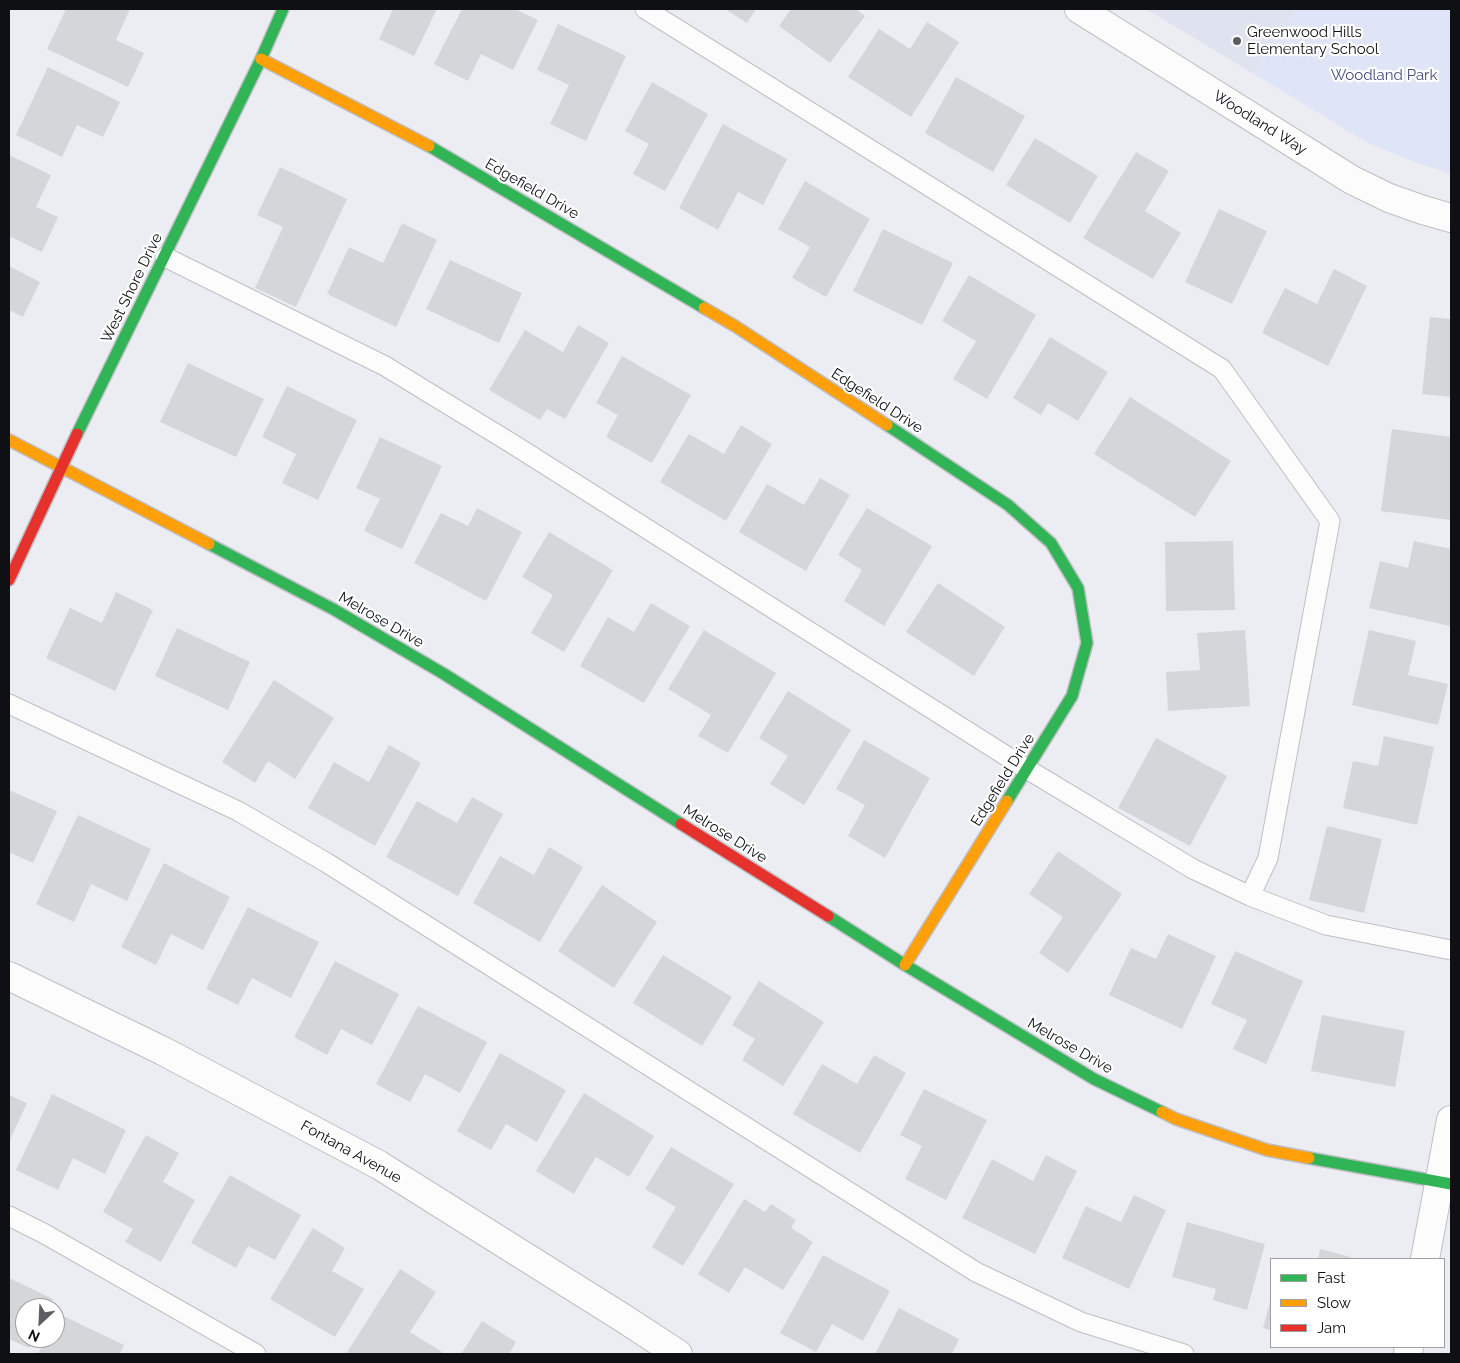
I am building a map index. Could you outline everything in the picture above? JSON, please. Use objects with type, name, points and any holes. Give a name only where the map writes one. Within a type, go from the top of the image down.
[{"type":"street","name":"West Shore Drive","points":[[9,580],[61,466],[165,257],[261,59],[283,9]]},
{"type":"street","name":"Woodland Way","points":[[1079,9],[1352,180],[1389,198],[1451,218]]},
{"type":"street","name":"Edgefield Drive","points":[[261,59],[445,155],[735,326],[1008,505],[1051,543],[1078,588],[1087,643],[1072,696],[905,966]]},
{"type":"street","name":"Melrose Drive","points":[[9,440],[333,609],[444,674],[905,966],[1094,1079],[1176,1119],[1266,1150],[1445,1182]]},
{"type":"street","name":"Fontana Avenue","points":[[9,976],[163,1051],[379,1165],[678,1354]]},
{"type":"street","points":[[1425,1258],[1445,1182],[1451,1120]]},
{"type":"lane","points":[[645,9],[1222,369],[1330,521],[1268,858],[1250,896]]},
{"type":"lane","points":[[165,257],[385,366],[520,448],[1027,769],[1193,869],[1250,896],[1326,924],[1451,950]]},
{"type":"lane","points":[[9,704],[238,811],[328,863],[976,1272],[1082,1322],[1184,1354]]},
{"type":"lane","points":[[9,1216],[43,1233],[256,1354]]},
{"type":"shaded area","name":"Greenwood Hills Elementary School","points":[[1146,9],[1295,9],[1254,74]]},
{"type":"green space","name":"Woodland Park","points":[[1295,9],[1451,9],[1451,174],[1417,163],[1366,142],[1254,74]]},
{"type":"building","points":[[66,9],[130,9],[116,40],[144,53],[128,87],[47,49]]},
{"type":"building","points":[[393,9],[437,9],[414,56],[379,39]]},
{"type":"building","points":[[462,9],[515,9],[538,20],[513,70],[481,54],[468,81],[434,64]]},
{"type":"building","points":[[725,9],[756,9],[747,23]]},
{"type":"building","points":[[791,9],[856,9],[865,16],[830,63],[779,26]]},
{"type":"building","points":[[927,22],[959,42],[911,117],[848,77],[879,29],[910,49]]},
{"type":"building","points":[[558,24],[626,56],[586,141],[550,124],[569,85],[537,70]]},
{"type":"building","points":[[48,67],[120,102],[103,137],[77,125],[62,157],[16,135]]},
{"type":"building","points":[[956,77],[1025,116],[993,172],[925,133]]},
{"type":"building","points":[[652,82],[708,114],[665,191],[633,174],[649,144],[625,131]]},
{"type":"building","points":[[723,124],[787,159],[763,205],[738,192],[718,230],[679,208]]},
{"type":"building","points":[[1035,138],[1098,176],[1070,223],[1006,185]]},
{"type":"building","points":[[1136,152],[1169,171],[1145,211],[1181,233],[1153,279],[1083,238]]},
{"type":"building","points":[[9,155],[51,175],[36,207],[58,217],[42,252],[9,236]]},
{"type":"building","points":[[280,167],[347,199],[296,307],[255,288],[283,227],[257,215]]},
{"type":"building","points":[[805,181],[870,219],[826,297],[792,278],[810,247],[778,229]]},
{"type":"building","points":[[1219,209],[1267,231],[1232,304],[1185,282]]},
{"type":"building","points":[[402,223],[437,240],[396,327],[327,294],[349,247],[383,263]]},
{"type":"building","points":[[883,229],[953,263],[922,325],[853,291]]},
{"type":"building","points":[[450,260],[522,293],[499,343],[426,309]]},
{"type":"building","points":[[9,266],[40,282],[23,317],[9,310]]},
{"type":"building","points":[[1334,269],[1367,286],[1328,366],[1262,333],[1285,288],[1317,304]]},
{"type":"building","points":[[969,275],[1036,315],[987,399],[953,379],[976,341],[942,321]]},
{"type":"building","points":[[1430,317],[1451,319],[1451,397],[1422,394]]},
{"type":"building","points":[[578,325],[609,343],[565,419],[547,409],[540,420],[489,390],[525,330],[563,352]]},
{"type":"building","points":[[1050,337],[1108,372],[1078,421],[1048,403],[1041,415],[1013,398]]},
{"type":"building","points":[[622,356],[691,395],[652,463],[606,437],[618,415],[596,403]]},
{"type":"building","points":[[188,363],[264,399],[236,457],[160,422]]},
{"type":"building","points":[[287,386],[357,420],[318,500],[282,483],[296,454],[262,437]]},
{"type":"building","points":[[1130,397],[1231,461],[1195,517],[1094,454]]},
{"type":"building","points":[[741,425],[772,444],[726,521],[660,482],[689,434],[724,454]]},
{"type":"building","points":[[1392,429],[1451,437],[1451,520],[1381,511]]},
{"type":"building","points":[[380,437],[442,466],[402,549],[364,531],[380,499],[356,488]]},
{"type":"building","points":[[820,478],[850,495],[806,571],[739,532],[767,484],[804,505]]},
{"type":"building","points":[[477,508],[522,532],[486,601],[414,563],[441,513],[468,526]]},
{"type":"building","points":[[867,508],[932,546],[884,626],[844,601],[862,570],[838,555]]},
{"type":"building","points":[[549,532],[613,570],[564,652],[531,633],[553,595],[522,577]]},
{"type":"building","points":[[1233,541],[1235,610],[1166,611],[1165,542]]},
{"type":"building","points":[[1414,541],[1451,549],[1450,626],[1369,608],[1380,561],[1408,568]]},
{"type":"building","points":[[938,583],[1005,627],[974,676],[906,632]]},
{"type":"building","points":[[116,592],[153,610],[115,691],[46,658],[70,608],[102,623]]},
{"type":"building","points":[[651,603],[690,626],[644,703],[580,666],[608,617],[634,632]]},
{"type":"building","points":[[177,628],[250,662],[228,710],[155,676]]},
{"type":"building","points":[[704,630],[776,673],[728,753],[698,736],[711,715],[668,689]]},
{"type":"building","points":[[1245,630],[1250,706],[1168,711],[1166,672],[1200,670],[1197,633]]},
{"type":"building","points":[[1369,630],[1416,641],[1408,675],[1448,684],[1438,725],[1352,705]]},
{"type":"building","points":[[274,680],[334,718],[295,779],[268,761],[255,783],[222,762]]},
{"type":"building","points":[[788,691],[851,730],[804,805],[770,784],[788,756],[759,738]]},
{"type":"building","points":[[1384,736],[1434,747],[1417,825],[1343,808],[1353,761],[1378,766]]},
{"type":"building","points":[[1156,738],[1227,776],[1190,846],[1118,808]]},
{"type":"building","points":[[864,740],[930,778],[885,858],[848,836],[865,805],[836,789]]},
{"type":"building","points":[[389,745],[421,763],[375,846],[308,808],[334,762],[369,782]]},
{"type":"building","points":[[9,790],[57,811],[33,863],[9,852]]},
{"type":"building","points":[[472,797],[503,814],[458,896],[386,857],[417,801],[457,823]]},
{"type":"building","points":[[78,815],[151,849],[127,901],[91,884],[74,922],[36,904]]},
{"type":"building","points":[[1327,826],[1382,839],[1364,913],[1309,900]]},
{"type":"building","points":[[549,847],[583,867],[540,942],[473,903],[500,856],[534,875]]},
{"type":"building","points":[[1058,851],[1122,894],[1068,973],[1039,953],[1063,917],[1029,894]]},
{"type":"building","points":[[164,863],[230,897],[203,950],[171,934],[156,965],[121,947]]},
{"type":"building","points":[[602,885],[657,922],[614,988],[558,951]]},
{"type":"building","points":[[248,907],[319,942],[291,998],[252,978],[238,1005],[206,989]]},
{"type":"building","points":[[1168,934],[1216,956],[1182,1029],[1109,995],[1131,948],[1156,959]]},
{"type":"building","points":[[1235,951],[1303,981],[1266,1064],[1233,1049],[1247,1020],[1211,1004]]},
{"type":"building","points":[[663,955],[732,997],[702,1046],[633,1003]]},
{"type":"building","points":[[335,961],[399,994],[372,1045],[341,1029],[327,1055],[294,1037]]},
{"type":"building","points":[[759,981],[824,1022],[783,1086],[742,1060],[755,1039],[732,1025]]},
{"type":"building","points":[[418,1006],[487,1042],[460,1093],[425,1074],[410,1102],[376,1084]]},
{"type":"building","points":[[1322,1015],[1405,1031],[1395,1087],[1311,1071]]},
{"type":"building","points":[[500,1053],[566,1090],[537,1142],[506,1124],[491,1150],[457,1131]]},
{"type":"building","points":[[874,1055],[906,1073],[860,1153],[793,1114],[822,1064],[857,1084]]},
{"type":"building","points":[[924,1089],[987,1120],[946,1200],[905,1179],[922,1146],[900,1135]]},
{"type":"building","points":[[584,1093],[654,1136],[629,1177],[596,1157],[574,1194],[536,1171]]},
{"type":"building","points":[[52,1094],[126,1130],[105,1174],[73,1158],[58,1190],[16,1170]]},
{"type":"building","points":[[9,1095],[27,1103],[9,1142]]},
{"type":"building","points":[[146,1135],[179,1153],[163,1182],[195,1200],[161,1262],[125,1242],[133,1229],[103,1212]]},
{"type":"building","points":[[671,1147],[734,1184],[683,1266],[652,1247],[676,1207],[645,1189]]},
{"type":"building","points":[[1046,1155],[1077,1171],[1035,1254],[962,1218],[992,1159],[1033,1181]]},
{"type":"building","points":[[230,1175],[301,1215],[275,1260],[248,1246],[236,1268],[191,1243]]},
{"type":"building","points":[[1134,1195],[1166,1210],[1129,1289],[1062,1258],[1086,1206],[1121,1222]]},
{"type":"building","points":[[744,1199],[765,1212],[771,1204],[796,1220],[791,1228],[813,1242],[783,1290],[745,1267],[729,1293],[698,1274]]},
{"type":"building","points":[[1187,1222],[1265,1244],[1247,1310],[1213,1300],[1216,1289],[1172,1277]]},
{"type":"building","points":[[313,1228],[345,1248],[332,1271],[364,1289],[335,1337],[270,1299]]},
{"type":"building","points":[[1320,1249],[1354,1258],[1318,1258]]},
{"type":"building","points":[[823,1255],[890,1291],[863,1341],[832,1324],[816,1352],[780,1333]]},
{"type":"building","points":[[400,1269],[436,1292],[410,1332],[442,1352],[441,1354],[346,1354]]},
{"type":"building","points":[[9,1278],[51,1298],[15,1298],[15,1342],[9,1339]]},
{"type":"building","points":[[1270,1302],[1270,1330],[1263,1328]]},
{"type":"building","points":[[899,1308],[959,1339],[952,1354],[875,1354]]},
{"type":"building","points":[[65,1317],[124,1345],[120,1354],[38,1354],[41,1348],[65,1348]]},
{"type":"building","points":[[482,1321],[516,1342],[509,1354],[461,1354]]},
{"type":"traffic: fast","points":[[77,434],[261,59],[283,9]]},
{"type":"traffic: fast","points":[[429,146],[704,308]]},
{"type":"traffic: fast","points":[[887,425],[1008,505],[1051,543],[1078,588],[1087,643],[1072,696],[1007,801]]},
{"type":"traffic: fast","points":[[209,544],[333,609],[444,674],[681,824]]},
{"type":"traffic: fast","points":[[828,916],[905,965],[1094,1079],[1162,1112]]},
{"type":"traffic: fast","points":[[1309,1158],[1451,1184]]},
{"type":"traffic: slow","points":[[261,59],[429,146]]},
{"type":"traffic: slow","points":[[704,308],[735,326],[887,425]]},
{"type":"traffic: slow","points":[[9,440],[209,544]]},
{"type":"traffic: slow","points":[[905,965],[1007,801]]},
{"type":"traffic: slow","points":[[1162,1112],[1176,1119],[1267,1150],[1309,1158]]},
{"type":"traffic: jam","points":[[9,580],[77,434]]},
{"type":"traffic: jam","points":[[681,824],[828,916]]},
{"type":"place","name":"Greenwood Hills Elementary School","points":[[1237,41]]}]
